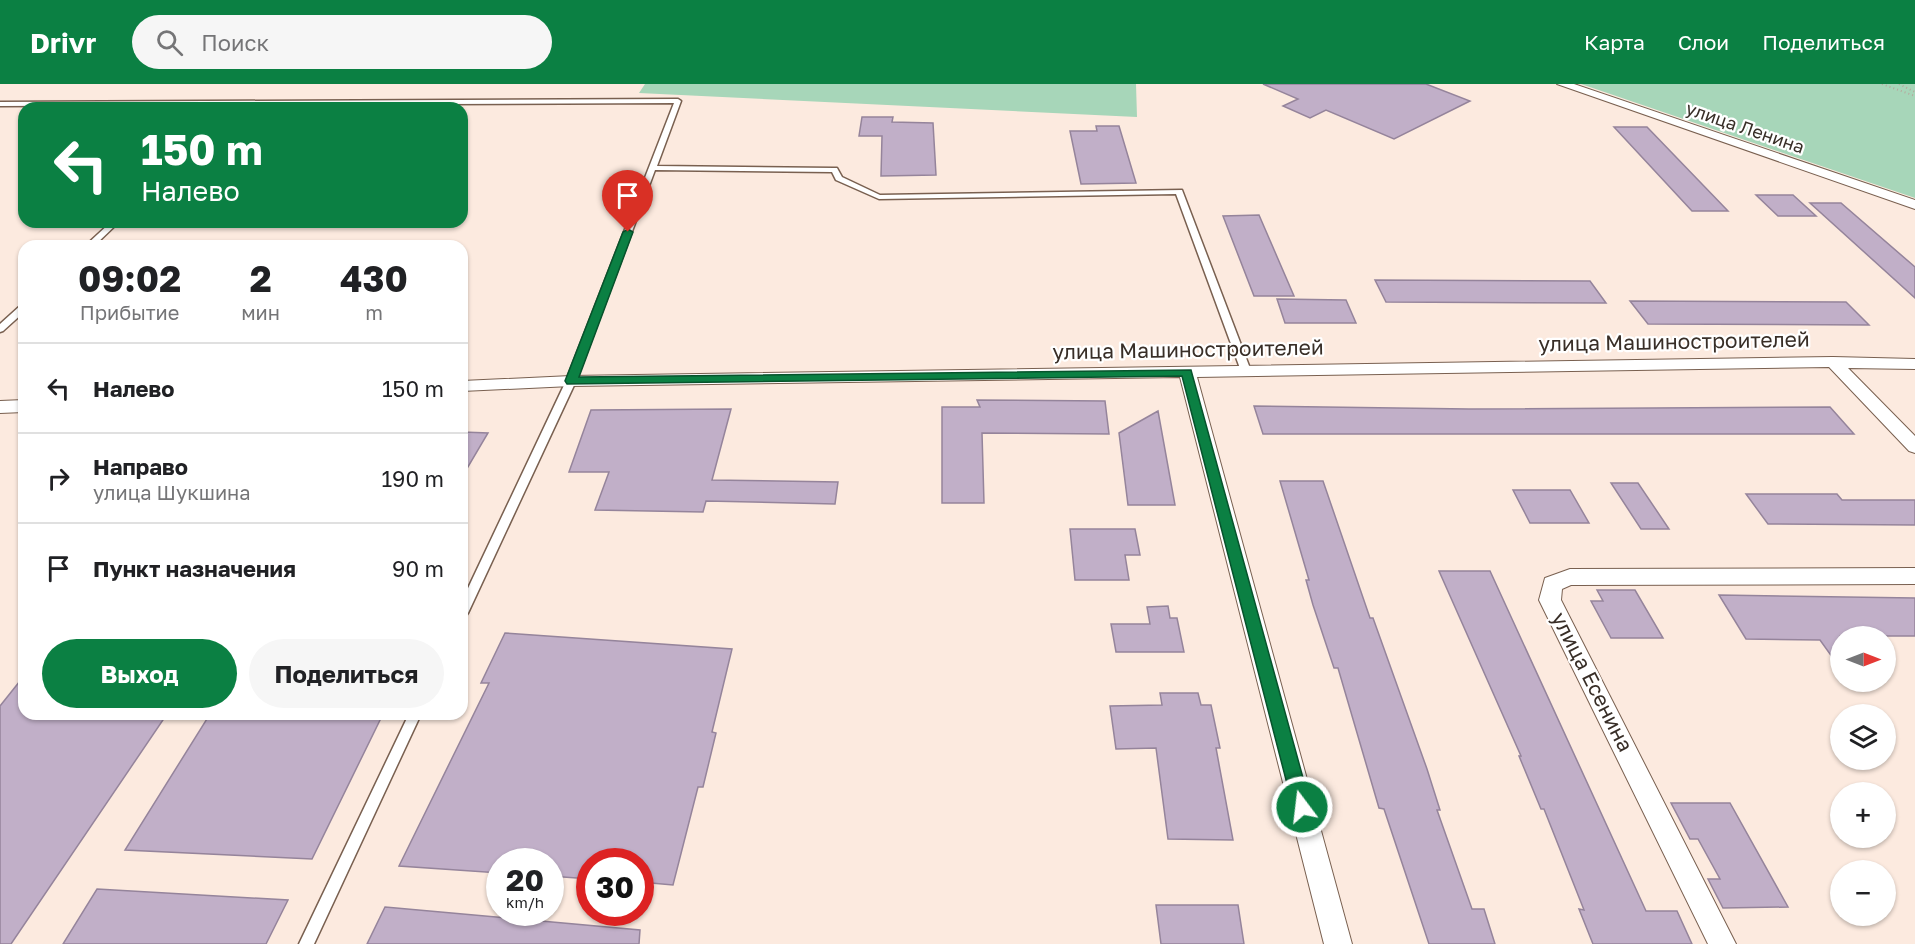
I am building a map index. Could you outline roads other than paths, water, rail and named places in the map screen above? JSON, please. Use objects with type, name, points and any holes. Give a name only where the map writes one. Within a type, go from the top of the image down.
[{"type":"street","name":"улица Ленина","points":[[1563,84],[1915,205]]},
{"type":"street","name":"улица Машиностроителей","points":[[468,386],[571,381],[1833,362],[1915,364]]},
{"type":"street","points":[[1833,362],[1915,447]]},
{"type":"street","points":[[1187,372],[1338,944]]},
{"type":"street","points":[[0,407],[18,406]]},
{"type":"street","name":"улица Есенина","points":[[1722,944],[1550,600],[1552,584],[1570,577],[1915,576]]},
{"type":"lane","points":[[243,102],[678,101],[571,381],[468,600]]},
{"type":"lane","points":[[0,104],[18,104]]},
{"type":"lane","points":[[653,168],[834,171],[839,178],[879,197],[1179,192],[1246,371]]},
{"type":"lane","points":[[96,240],[108,228]]},
{"type":"lane","points":[[0,329],[18,312]]},
{"type":"lane","points":[[306,944],[412,720]]}]
